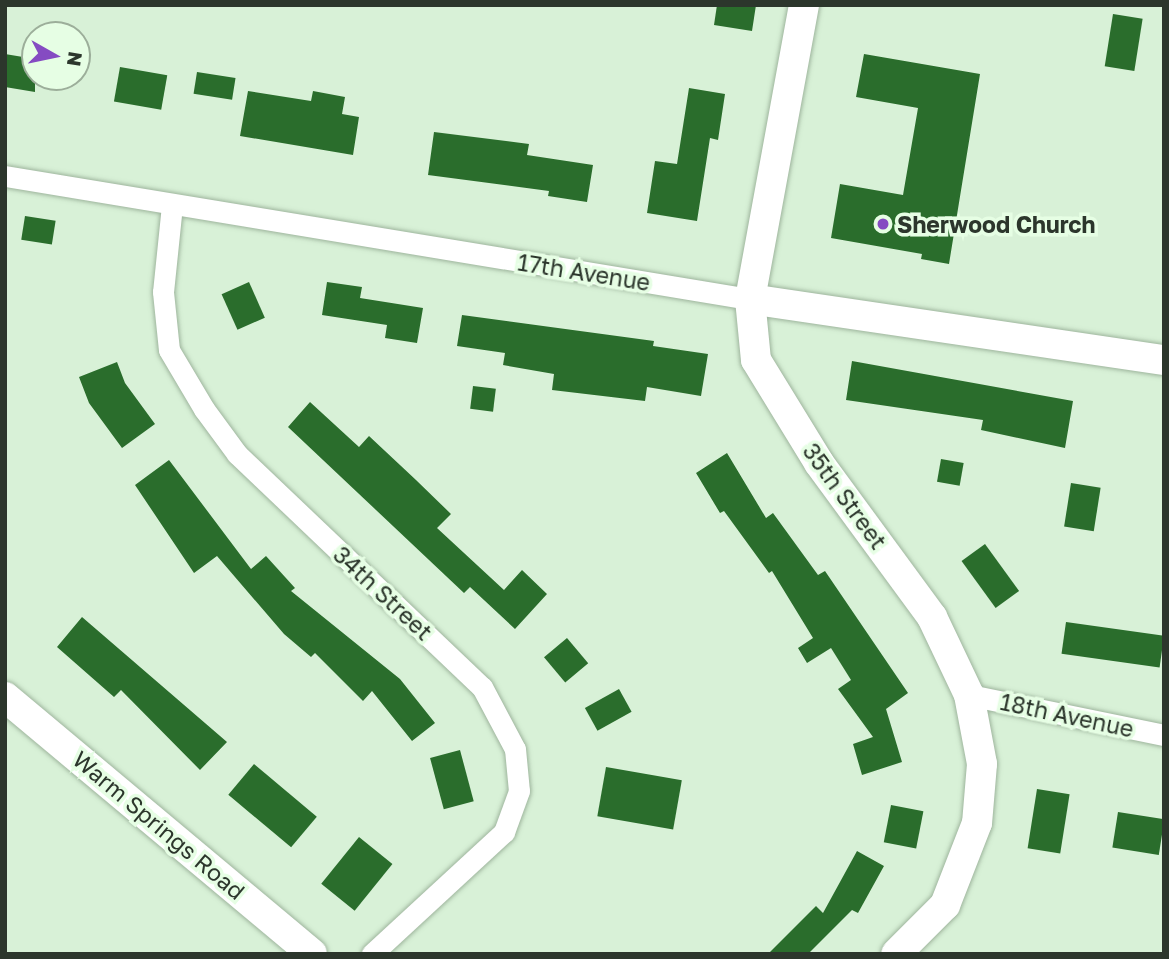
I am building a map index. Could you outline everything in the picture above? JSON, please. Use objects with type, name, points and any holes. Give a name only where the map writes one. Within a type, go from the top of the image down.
[{"type":"street","name":"35th Street","points":[[804,5],[750,299],[756,360],[819,463],[932,617],[969,695],[982,764],[977,823],[945,905],[896,954]]},
{"type":"street","name":"17th Avenue","points":[[5,176],[750,299],[1164,360]]},
{"type":"street","name":"34th Street","points":[[172,205],[163,292],[169,349],[204,409],[237,454],[482,687],[515,750],[519,791],[504,832],[372,954]]},
{"type":"street","name":"18th Avenue","points":[[969,695],[1164,735]]},
{"type":"street","name":"Warm Springs Road","points":[[5,696],[312,954]]},
{"type":"building","points":[[717,5],[756,5],[752,31],[714,25]]},
{"type":"building","points":[[1113,14],[1143,19],[1134,71],[1105,66]]},
{"type":"building","points":[[5,54],[21,57],[21,90],[5,87]]},
{"type":"building","points":[[864,54],[980,74],[949,264],[921,259],[922,254],[831,238],[840,184],[903,195],[918,108],[856,97]]},
{"type":"building","points":[[120,67],[167,75],[161,110],[114,101]]},
{"type":"building","points":[[197,72],[236,78],[232,100],[194,94]]},
{"type":"building","points":[[689,88],[725,94],[718,140],[710,138],[697,221],[647,213],[655,161],[677,164]]},
{"type":"building","points":[[248,91],[311,101],[313,91],[345,97],[342,114],[359,117],[353,155],[240,136]]},
{"type":"building","points":[[434,132],[529,144],[527,155],[593,165],[587,202],[548,196],[549,191],[428,175]]},
{"type":"building","points":[[25,216],[56,221],[52,245],[21,240]]},
{"type":"building","points":[[249,282],[265,318],[237,330],[222,294]]},
{"type":"building","points":[[327,282],[362,287],[360,298],[423,308],[417,343],[385,338],[387,325],[322,315]]},
{"type":"building","points":[[462,315],[654,341],[653,346],[708,354],[701,396],[647,387],[645,401],[552,390],[554,374],[503,365],[505,353],[457,346]]},
{"type":"building","points":[[852,361],[1073,401],[1065,448],[981,430],[983,420],[846,400]]},
{"type":"building","points":[[117,362],[125,383],[155,424],[122,448],[89,403],[79,377]]},
{"type":"building","points":[[473,386],[496,389],[493,412],[470,409]]},
{"type":"building","points":[[310,402],[359,447],[369,436],[416,480],[451,514],[437,528],[504,590],[522,570],[547,594],[515,629],[470,587],[464,593],[288,427]]},
{"type":"building","points":[[727,453],[766,518],[773,513],[818,575],[825,571],[908,693],[886,709],[902,762],[862,775],[853,744],[873,737],[838,689],[851,680],[831,648],[807,663],[798,648],[813,638],[772,571],[769,573],[724,511],[720,513],[696,473]]},
{"type":"building","points":[[941,459],[964,463],[960,486],[937,482]]},
{"type":"building","points":[[169,460],[251,569],[266,556],[295,588],[291,591],[400,679],[435,723],[412,741],[372,691],[363,701],[315,653],[311,657],[284,634],[217,556],[194,573],[135,485]]},
{"type":"building","points":[[1071,483],[1101,488],[1094,531],[1064,526]]},
{"type":"building","points":[[985,544],[1019,591],[996,608],[962,561]]},
{"type":"building","points":[[82,617],[227,742],[200,770],[121,690],[114,697],[57,647]]},
{"type":"building","points":[[1066,622],[1164,636],[1160,667],[1062,654]]},
{"type":"building","points":[[567,638],[588,663],[565,683],[544,657]]},
{"type":"building","points":[[619,689],[632,712],[597,731],[585,708]]},
{"type":"building","points":[[460,750],[474,801],[444,809],[430,758]]},
{"type":"building","points":[[254,764],[317,817],[291,847],[228,795]]},
{"type":"building","points":[[606,767],[682,780],[673,830],[597,816]]},
{"type":"building","points":[[1037,789],[1070,794],[1060,853],[1028,848]]},
{"type":"building","points":[[891,805],[923,811],[916,849],[884,842]]},
{"type":"building","points":[[1118,812],[1164,819],[1159,855],[1112,848]]},
{"type":"building","points":[[359,837],[392,864],[355,911],[321,884]]},
{"type":"building","points":[[857,851],[884,866],[858,913],[852,910],[808,954],[768,954],[816,906],[823,913]]},
{"type":"place","name":"Sherwood Church","points":[[883,224]]}]
